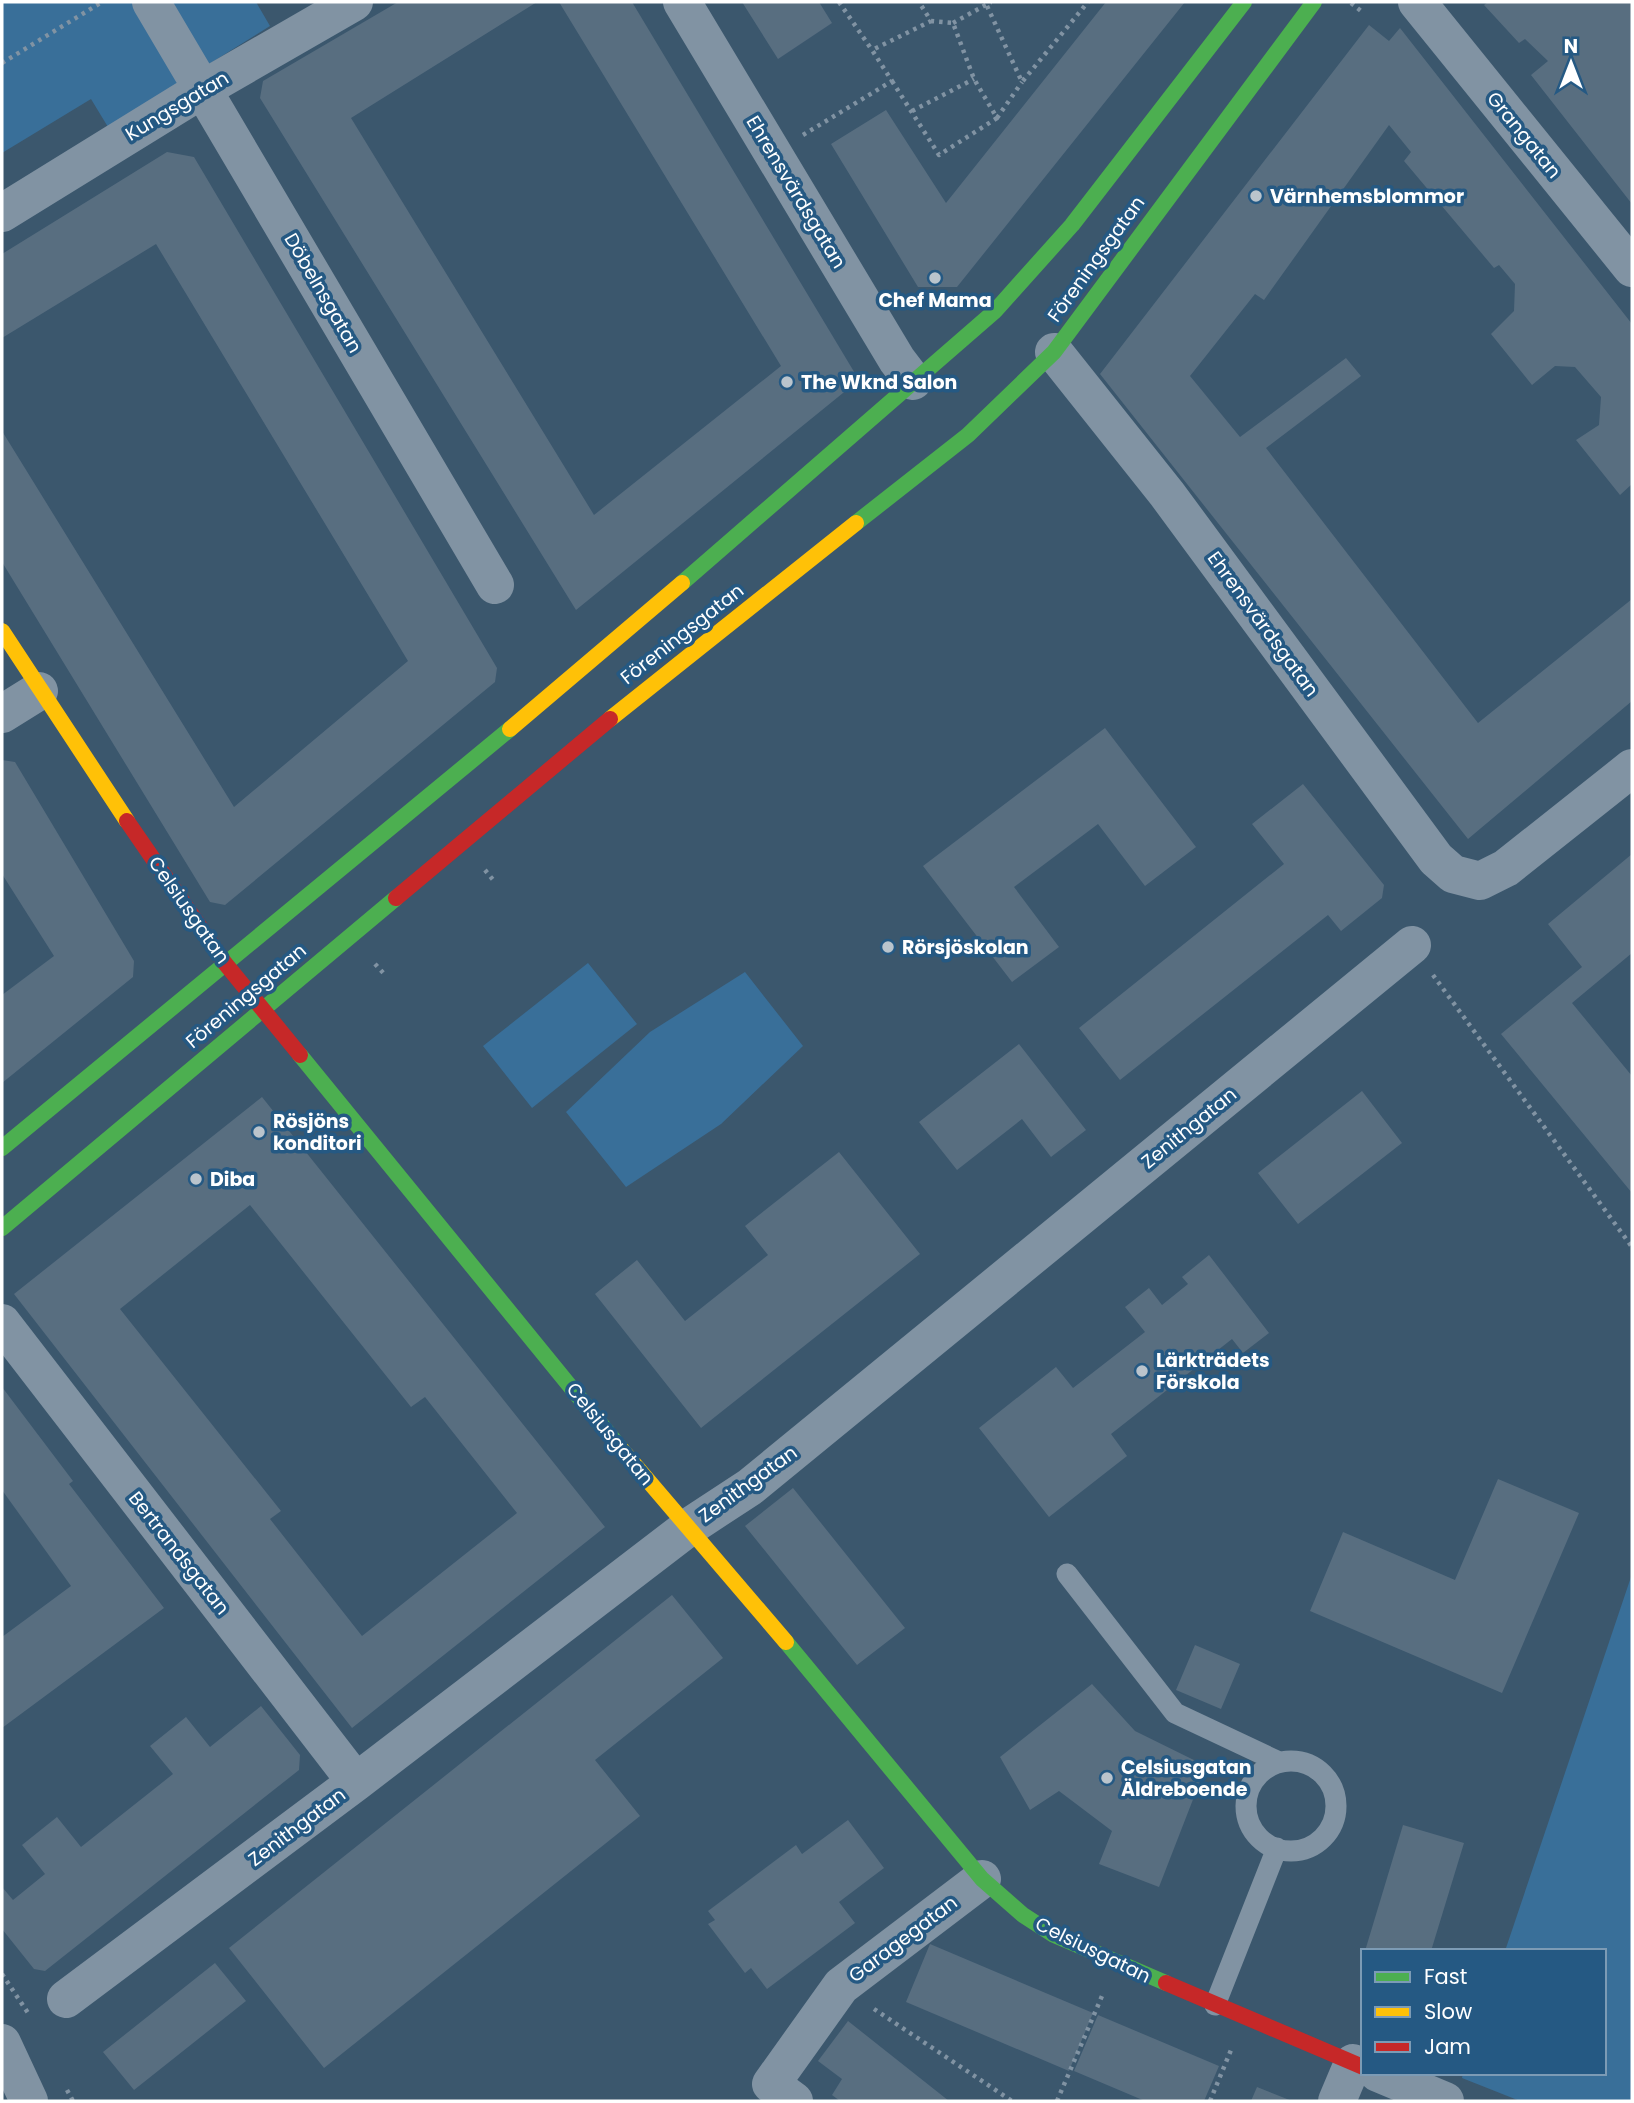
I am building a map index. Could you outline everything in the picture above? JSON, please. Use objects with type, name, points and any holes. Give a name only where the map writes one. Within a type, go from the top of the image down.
[{"type":"street","name":"Döbelnsgatan","points":[[151,2],[495,585]]},
{"type":"street","name":"Kungsgatan","points":[[2,213],[204,89],[354,2]]},
{"type":"street","name":"Ehrensvärdsgatan","points":[[682,2],[897,360],[913,381]]},
{"type":"street","name":"Föreningsgatan","points":[[2,1148],[224,962],[575,676],[995,312],[1072,225],[1244,2]]},
{"type":"street","name":"Föreningsgatan","points":[[2,1228],[614,715],[968,436],[1054,352],[1314,2]]},
{"type":"street","name":"Grangatan","points":[[1417,2],[1632,268]]},
{"type":"street","name":"Ehrensvärdsgatan","points":[[1054,352],[1167,494],[1436,859],[1453,874],[1480,881],[1506,868],[1632,768]]},
{"type":"street","name":"Celsiusgatan","points":[[2,631],[39,691],[224,962],[650,1484],[689,1527],[982,1879],[1023,1915],[1054,1935],[1361,2066]]},
{"type":"street","points":[[2,714],[39,691]]},
{"type":"street","name":"Zenithgatan","points":[[66,1999],[356,1783],[689,1527],[757,1481],[1412,945]]},
{"type":"street","name":"Bertrandsgatan","points":[[2,1323],[356,1783]]},
{"type":"street","name":"Garagegatan","points":[[773,2095],[841,1986],[982,1879]]},
{"type":"street","points":[[2,2043],[29,2101]]},
{"type":"street","points":[[1337,2101],[1361,2073]]},
{"type":"street","name":"Celsiusgatan","points":[[1382,2075],[1445,2101]]},
{"type":"lane","points":[[1067,1574],[1175,1713],[1279,1762]]},
{"type":"lane","points":[[1294,1761],[1321,1773],[1335,1798],[1335,1814],[1330,1828],[1320,1840],[1307,1848],[1292,1851],[1277,1848],[1254,1832],[1247,1819],[1248,1790],[1255,1777],[1279,1762],[1294,1761]]},
{"type":"lane","points":[[1215,2005],[1277,1848]]},
{"type":"path","points":[[2,63],[102,2]]},
{"type":"path","points":[[839,2],[939,155],[997,118],[1022,82],[1088,2]]},
{"type":"path","points":[[919,2],[931,21]]},
{"type":"path","points":[[1349,2],[1361,11]]},
{"type":"path","points":[[872,50],[931,21],[953,23],[989,4],[1022,82]]},
{"type":"path","points":[[953,23],[974,79],[997,118]]},
{"type":"path","points":[[912,111],[974,79]]},
{"type":"path","points":[[773,153],[892,80]]},
{"type":"path","points":[[485,869],[494,881]]},
{"type":"path","points":[[1412,945],[1632,1247]]},
{"type":"path","points":[[1057,2101],[1115,1963]]},
{"type":"path","points":[[841,1986],[1000,2096],[1012,2101]]},
{"type":"path","points":[[1210,2101],[1245,2017]]},
{"type":"shaded area","points":[[2,2],[256,2],[270,26],[108,127],[91,99],[2,153]]},
{"type":"shaded area","points":[[588,963],[637,1024],[532,1108],[483,1046]]},
{"type":"shaded area","points":[[745,972],[803,1046],[721,1124],[626,1187],[566,1112],[650,1032]]},
{"type":"shaded area","points":[[1632,1574],[1632,2101],[1520,2101],[1462,2078],[1463,2075],[1606,2075],[1606,1949],[1506,1949]]},
{"type":"building","points":[[398,2],[537,2],[351,118],[594,515],[781,366],[559,2],[632,2],[859,380],[576,610],[260,98],[263,81]]},
{"type":"building","points":[[742,2],[819,2],[832,23],[778,59]]},
{"type":"building","points":[[1106,2],[1185,2],[957,287],[918,287],[831,144],[886,110],[946,203]]},
{"type":"building","points":[[1488,2],[1632,2],[1632,204],[1531,75],[1548,61],[1525,39],[1519,43],[1484,5]]},
{"type":"building","points":[[1369,25],[1389,41],[1400,28],[1632,324],[1632,484],[1620,495],[1576,440],[1599,425],[1601,397],[1575,367],[1555,366],[1532,385],[1491,334],[1514,311],[1515,284],[1499,265],[1494,268],[1404,161],[1411,152],[1389,125],[1264,300],[1255,294],[1190,376],[1240,437],[1346,358],[1361,376],[1266,448],[1478,723],[1632,599],[1632,701],[1468,839],[1100,374]]},
{"type":"building","points":[[167,152],[194,157],[497,668],[495,682],[225,905],[210,902],[2,562],[2,431],[234,807],[408,661],[156,244],[2,338],[2,254]]},
{"type":"building","points":[[1105,728],[1196,847],[1145,886],[1098,824],[1014,887],[1059,947],[1012,982],[923,866]]},
{"type":"building","points":[[2,760],[15,762],[134,961],[133,977],[2,1083],[2,995],[54,956],[2,874]]},
{"type":"building","points":[[1303,784],[1384,885],[1382,898],[1341,931],[1328,915],[1120,1080],[1079,1028],[1284,864],[1252,824]]},
{"type":"building","points":[[1632,854],[1632,953],[1572,1003],[1632,1076],[1632,1193],[1501,1034],[1582,967],[1548,924]]},
{"type":"building","points":[[1019,1044],[1086,1130],[1051,1157],[1022,1119],[957,1170],[919,1122]]},
{"type":"building","points":[[1362,1091],[1402,1143],[1298,1224],[1258,1173]]},
{"type":"building","points":[[262,1097],[605,1527],[352,1728],[14,1294]],"holes":[[[250,1205],[411,1407],[425,1397],[517,1513],[362,1636],[270,1519],[281,1511],[120,1309]]]},
{"type":"building","points":[[839,1152],[920,1254],[701,1428],[595,1294],[637,1260],[685,1321],[768,1255],[745,1226]]},
{"type":"building","points":[[1209,1255],[1269,1333],[1243,1353],[1232,1339],[1111,1434],[1127,1456],[1049,1517],[979,1428],[1056,1367],[1073,1388],[1145,1332],[1125,1307],[1149,1288],[1162,1305],[1188,1284],[1182,1277]]},
{"type":"building","points":[[2,1387],[73,1481],[69,1484],[164,1608],[2,1728],[2,1637],[71,1586],[2,1490]]},
{"type":"building","points":[[1498,1479],[1579,1513],[1502,1693],[1310,1611],[1343,1532],[1455,1580]]},
{"type":"building","points":[[793,1488],[905,1628],[857,1665],[745,1526]]},
{"type":"building","points":[[672,1595],[723,1658],[595,1760],[640,1816],[324,2068],[229,1948]]},
{"type":"building","points":[[1195,1645],[1240,1664],[1221,1709],[1176,1690]]},
{"type":"building","name":"Celsiusgatan Äldreboende","points":[[1092,1684],[1135,1731],[1206,1766],[1159,1887],[1099,1864],[1112,1831],[1059,1791],[1030,1810],[1000,1757]]},
{"type":"building","points":[[261,1706],[300,1755],[299,1770],[45,1971],[34,1969],[2,1929],[2,1887],[13,1900],[45,1874],[22,1845],[57,1817],[81,1847],[173,1774],[150,1746],[186,1717],[210,1747]]},
{"type":"building","points":[[848,1820],[884,1868],[839,1902],[855,1923],[767,1989],[751,1968],[745,1973],[708,1924],[715,1920],[708,1911],[796,1845],[802,1854]]},
{"type":"building","points":[[1403,1825],[1464,1843],[1432,1949],[1366,1949]]},
{"type":"building","points":[[930,1944],[1093,2013],[1069,2071],[906,2002]]},
{"type":"building","points":[[215,1963],[246,2001],[134,2090],[103,2052]]},
{"type":"building","points":[[1098,2015],[1219,2066],[1204,2101],[1145,2101],[1074,2071]]},
{"type":"building","points":[[848,2021],[949,2101],[840,2101],[832,2095],[842,2079],[818,2061]]},
{"type":"building","points":[[1257,2087],[1292,2101],[1251,2101]]},
{"type":"traffic: fast","points":[[682,583],[995,311],[1072,225],[1244,2]]},
{"type":"traffic: fast","points":[[856,523],[968,435],[1054,352],[1314,2]]},
{"type":"traffic: fast","points":[[2,1148],[510,729]]},
{"type":"traffic: fast","points":[[2,1228],[396,898]]},
{"type":"traffic: fast","points":[[300,1055],[622,1450]]},
{"type":"traffic: fast","points":[[786,1642],[982,1879],[1023,1915],[1054,1935],[1166,1983]]},
{"type":"traffic: slow","points":[[610,719],[856,523]]},
{"type":"traffic: slow","points":[[510,729],[682,583]]},
{"type":"traffic: slow","points":[[2,631],[127,821]]},
{"type":"traffic: slow","points":[[622,1450],[786,1642]]},
{"type":"traffic: jam","points":[[396,898],[610,719]]},
{"type":"traffic: jam","points":[[127,821],[224,962],[300,1055]]},
{"type":"traffic: jam","points":[[1166,1983],[1361,2066]]},
{"type":"place","name":"Värnhemsblommor","points":[[1256,196]]},
{"type":"place","name":"Chef Mama","points":[[935,278]]},
{"type":"place","name":"The Wknd Salon","points":[[787,382]]},
{"type":"place","name":"Rörsjöskolan","points":[[888,947]]},
{"type":"place","name":"Rösjöns konditori","points":[[259,1132]]},
{"type":"place","name":"Diba","points":[[196,1179]]},
{"type":"place","name":"Lärkträdets Förskola","points":[[1142,1371]]},
{"type":"place","name":"Celsiusgatan Äldreboende","points":[[1107,1778]]}]
